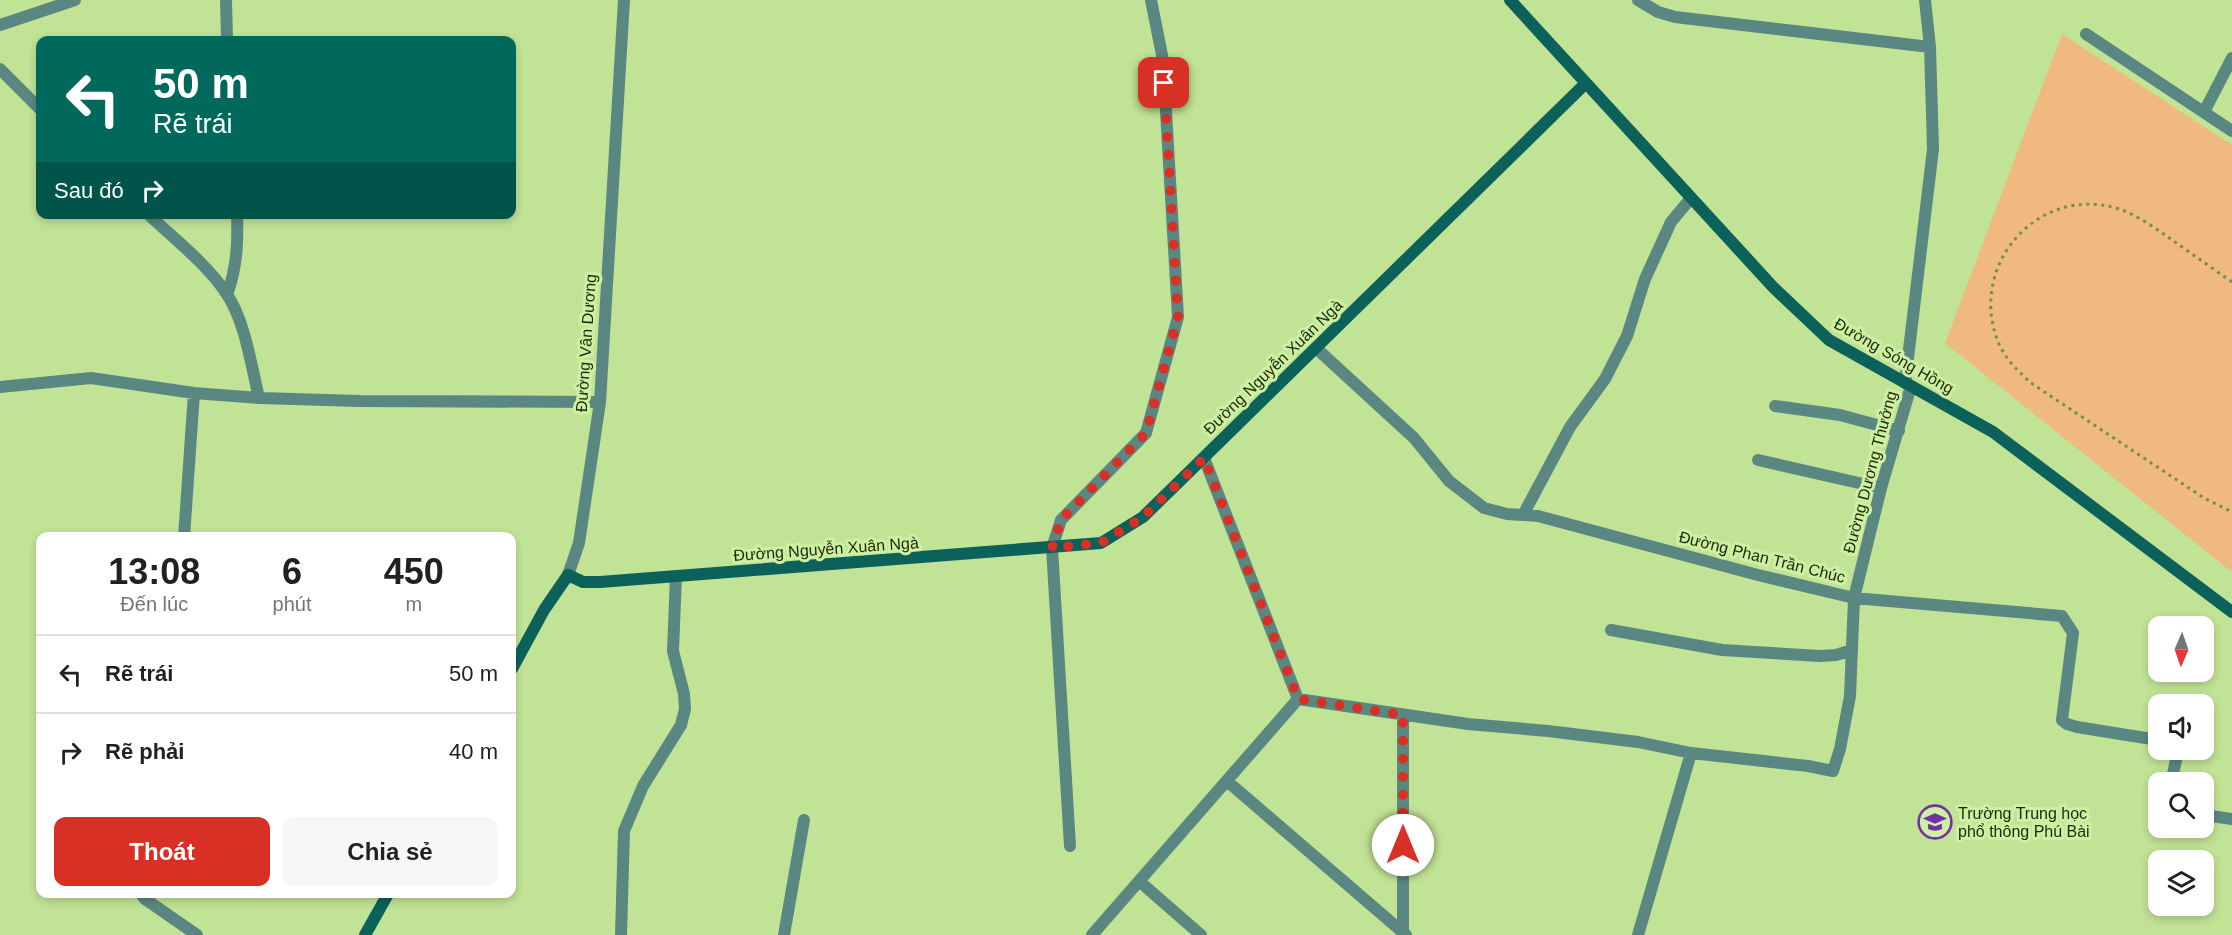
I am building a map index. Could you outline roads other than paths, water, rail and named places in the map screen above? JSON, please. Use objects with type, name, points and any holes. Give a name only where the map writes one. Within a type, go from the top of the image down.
[{"type":"street","points":[[0,25],[75,0]]},
{"type":"street","points":[[226,0],[227,36]]},
{"type":"street","name":"Đường Vân Dương","points":[[516,662],[544,610],[568,575],[579,543],[600,402],[624,0]]},
{"type":"street","points":[[1070,846],[1052,548],[1061,520],[1146,433],[1178,317],[1163,60],[1151,0]]},
{"type":"street","name":"Đường Sóng Hồng","points":[[1510,0],[1773,287],[1829,340],[1993,432],[2232,612]]},
{"type":"street","points":[[1638,0],[1658,12],[1675,17],[1930,47]]},
{"type":"street","name":"Đường Dương Thưởng","points":[[1691,753],[1808,766],[1833,771],[1840,749],[1850,696],[1854,598],[1881,488],[1899,431],[1908,384],[1933,149],[1930,47],[1925,0]]},
{"type":"street","points":[[2086,34],[2232,131]]},
{"type":"street","points":[[2204,112],[2232,58]]},
{"type":"street","points":[[0,69],[36,105]]},
{"type":"street","name":"Đường Nguyễn Xuân Ngà","points":[[568,575],[583,582],[600,582],[1101,543],[1143,517],[1586,83]]},
{"type":"street","points":[[1523,515],[1570,427],[1605,379],[1627,336],[1646,279],[1671,222],[1691,198]]},
{"type":"street","points":[[153,219],[217,281],[227,295],[242,328],[259,398]]},
{"type":"street","points":[[227,295],[235,274],[238,250],[237,219]]},
{"type":"street","name":"Đường Phan Trần Chúc","points":[[1316,348],[1414,438],[1449,481],[1484,508],[1549,519],[1854,598],[2062,616],[2073,633],[2062,720],[2077,727],[2148,738]]},
{"type":"street","points":[[0,387],[91,378],[194,393],[259,398],[371,402],[600,402]]},
{"type":"street","points":[[184,532],[194,393]]},
{"type":"street","points":[[1775,406],[1840,415],[1899,431]]},
{"type":"street","points":[[1204,458],[1298,699]]},
{"type":"street","points":[[1758,460],[1881,488]]},
{"type":"street","points":[[621,935],[624,831],[643,786],[681,725],[685,709],[684,694],[673,651],[676,576]]},
{"type":"street","points":[[1611,630],[1722,650],[1821,656],[1836,655],[1852,650]]},
{"type":"street","points":[[1298,699],[1468,724],[1638,742],[1691,753],[1638,935]]},
{"type":"street","points":[[1092,935],[1298,699]]},
{"type":"street","points":[[1403,715],[1404,934]]},
{"type":"street","points":[[1227,781],[1404,934]]},
{"type":"street","points":[[2214,816],[2232,819]]},
{"type":"street","points":[[784,935],[804,820]]},
{"type":"street","points":[[1138,881],[1201,935]]},
{"type":"street","points":[[145,898],[197,935]]},
{"type":"street","points":[[365,935],[386,898]]},
{"type":"place","name":"Trường Trung học phổ thông Phú Bài","points":[[1935,822]]}]
